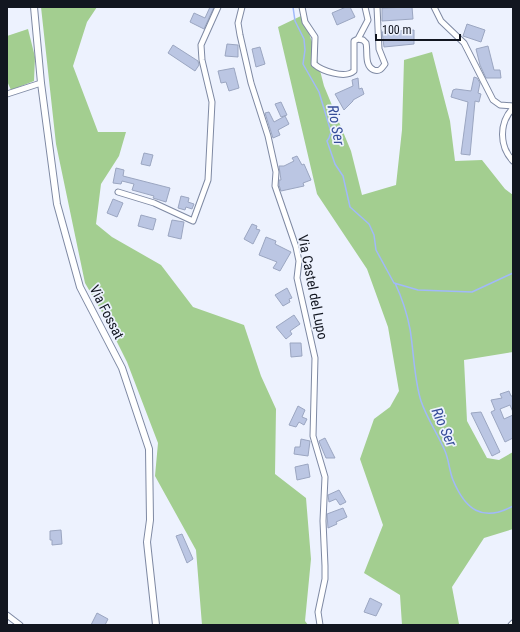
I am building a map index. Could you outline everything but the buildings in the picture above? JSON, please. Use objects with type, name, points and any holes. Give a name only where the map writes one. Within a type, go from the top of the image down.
[{"type":"street","name":"Via Fossat","points":[[34,7],[41,83],[57,204],[80,287],[122,368],[150,449],[150,520],[147,542],[156,625]]},
{"type":"street","points":[[118,192],[154,203],[193,221],[208,180],[212,118],[212,102],[202,60],[201,45],[218,7]]},
{"type":"street","name":"Via Castel del Lupo","points":[[242,7],[238,23],[240,35],[251,83],[268,136],[276,172],[275,186],[296,247],[299,261],[297,278],[315,358],[313,436],[325,477],[323,521],[325,579],[318,612],[320,625]]},
{"type":"street","points":[[302,7],[305,22],[315,36],[313,56],[314,64],[317,67],[333,72],[350,75],[354,72],[355,67],[354,41],[358,39],[368,20],[364,7]]},
{"type":"street","points":[[358,39],[363,40],[366,43],[368,64],[372,70],[378,71],[382,69],[385,64],[379,49],[377,7]]},
{"type":"street","points":[[434,7],[441,21],[464,43],[493,100],[500,105],[513,107]]},
{"type":"street","points":[[7,94],[41,83]]},
{"type":"street","points":[[513,107],[506,115],[502,130],[504,144],[513,161]]},
{"type":"street","points":[[7,614],[20,625]]},
{"type":"green space","points":[[41,7],[97,7],[87,22],[73,66],[98,132],[126,132],[119,156],[101,184],[96,224],[112,237],[161,265],[193,307],[244,325],[261,376],[276,409],[275,474],[306,498],[311,559],[305,621],[308,625],[202,625],[196,550],[155,476],[158,443],[127,362],[103,314],[85,283],[56,144]]},
{"type":"green space","points":[[303,15],[315,51],[324,86],[351,151],[362,195],[396,185],[402,130],[404,60],[432,52],[450,121],[455,161],[482,160],[505,189],[513,195],[513,352],[464,360],[467,421],[487,458],[499,460],[513,452],[513,529],[484,538],[452,587],[459,624],[457,625],[402,625],[400,595],[364,573],[383,525],[360,459],[374,419],[390,407],[399,391],[388,327],[367,269],[317,194],[278,27]]},
{"type":"green space","points":[[28,29],[35,57],[34,81],[11,90],[7,81],[7,36]]},
{"type":"waterway","name":"Rio Ser","points":[[293,7],[295,21],[304,39],[305,50],[303,64],[319,92],[331,132],[327,141],[335,164],[343,176],[350,207],[369,224],[374,235],[376,250],[394,283],[418,290],[472,292],[513,273]]},
{"type":"waterway","name":"Rio Ser","points":[[395,283],[409,323],[414,366],[421,401],[445,451],[452,476],[458,490],[463,499],[469,505],[484,513],[502,511],[513,506]]}]
